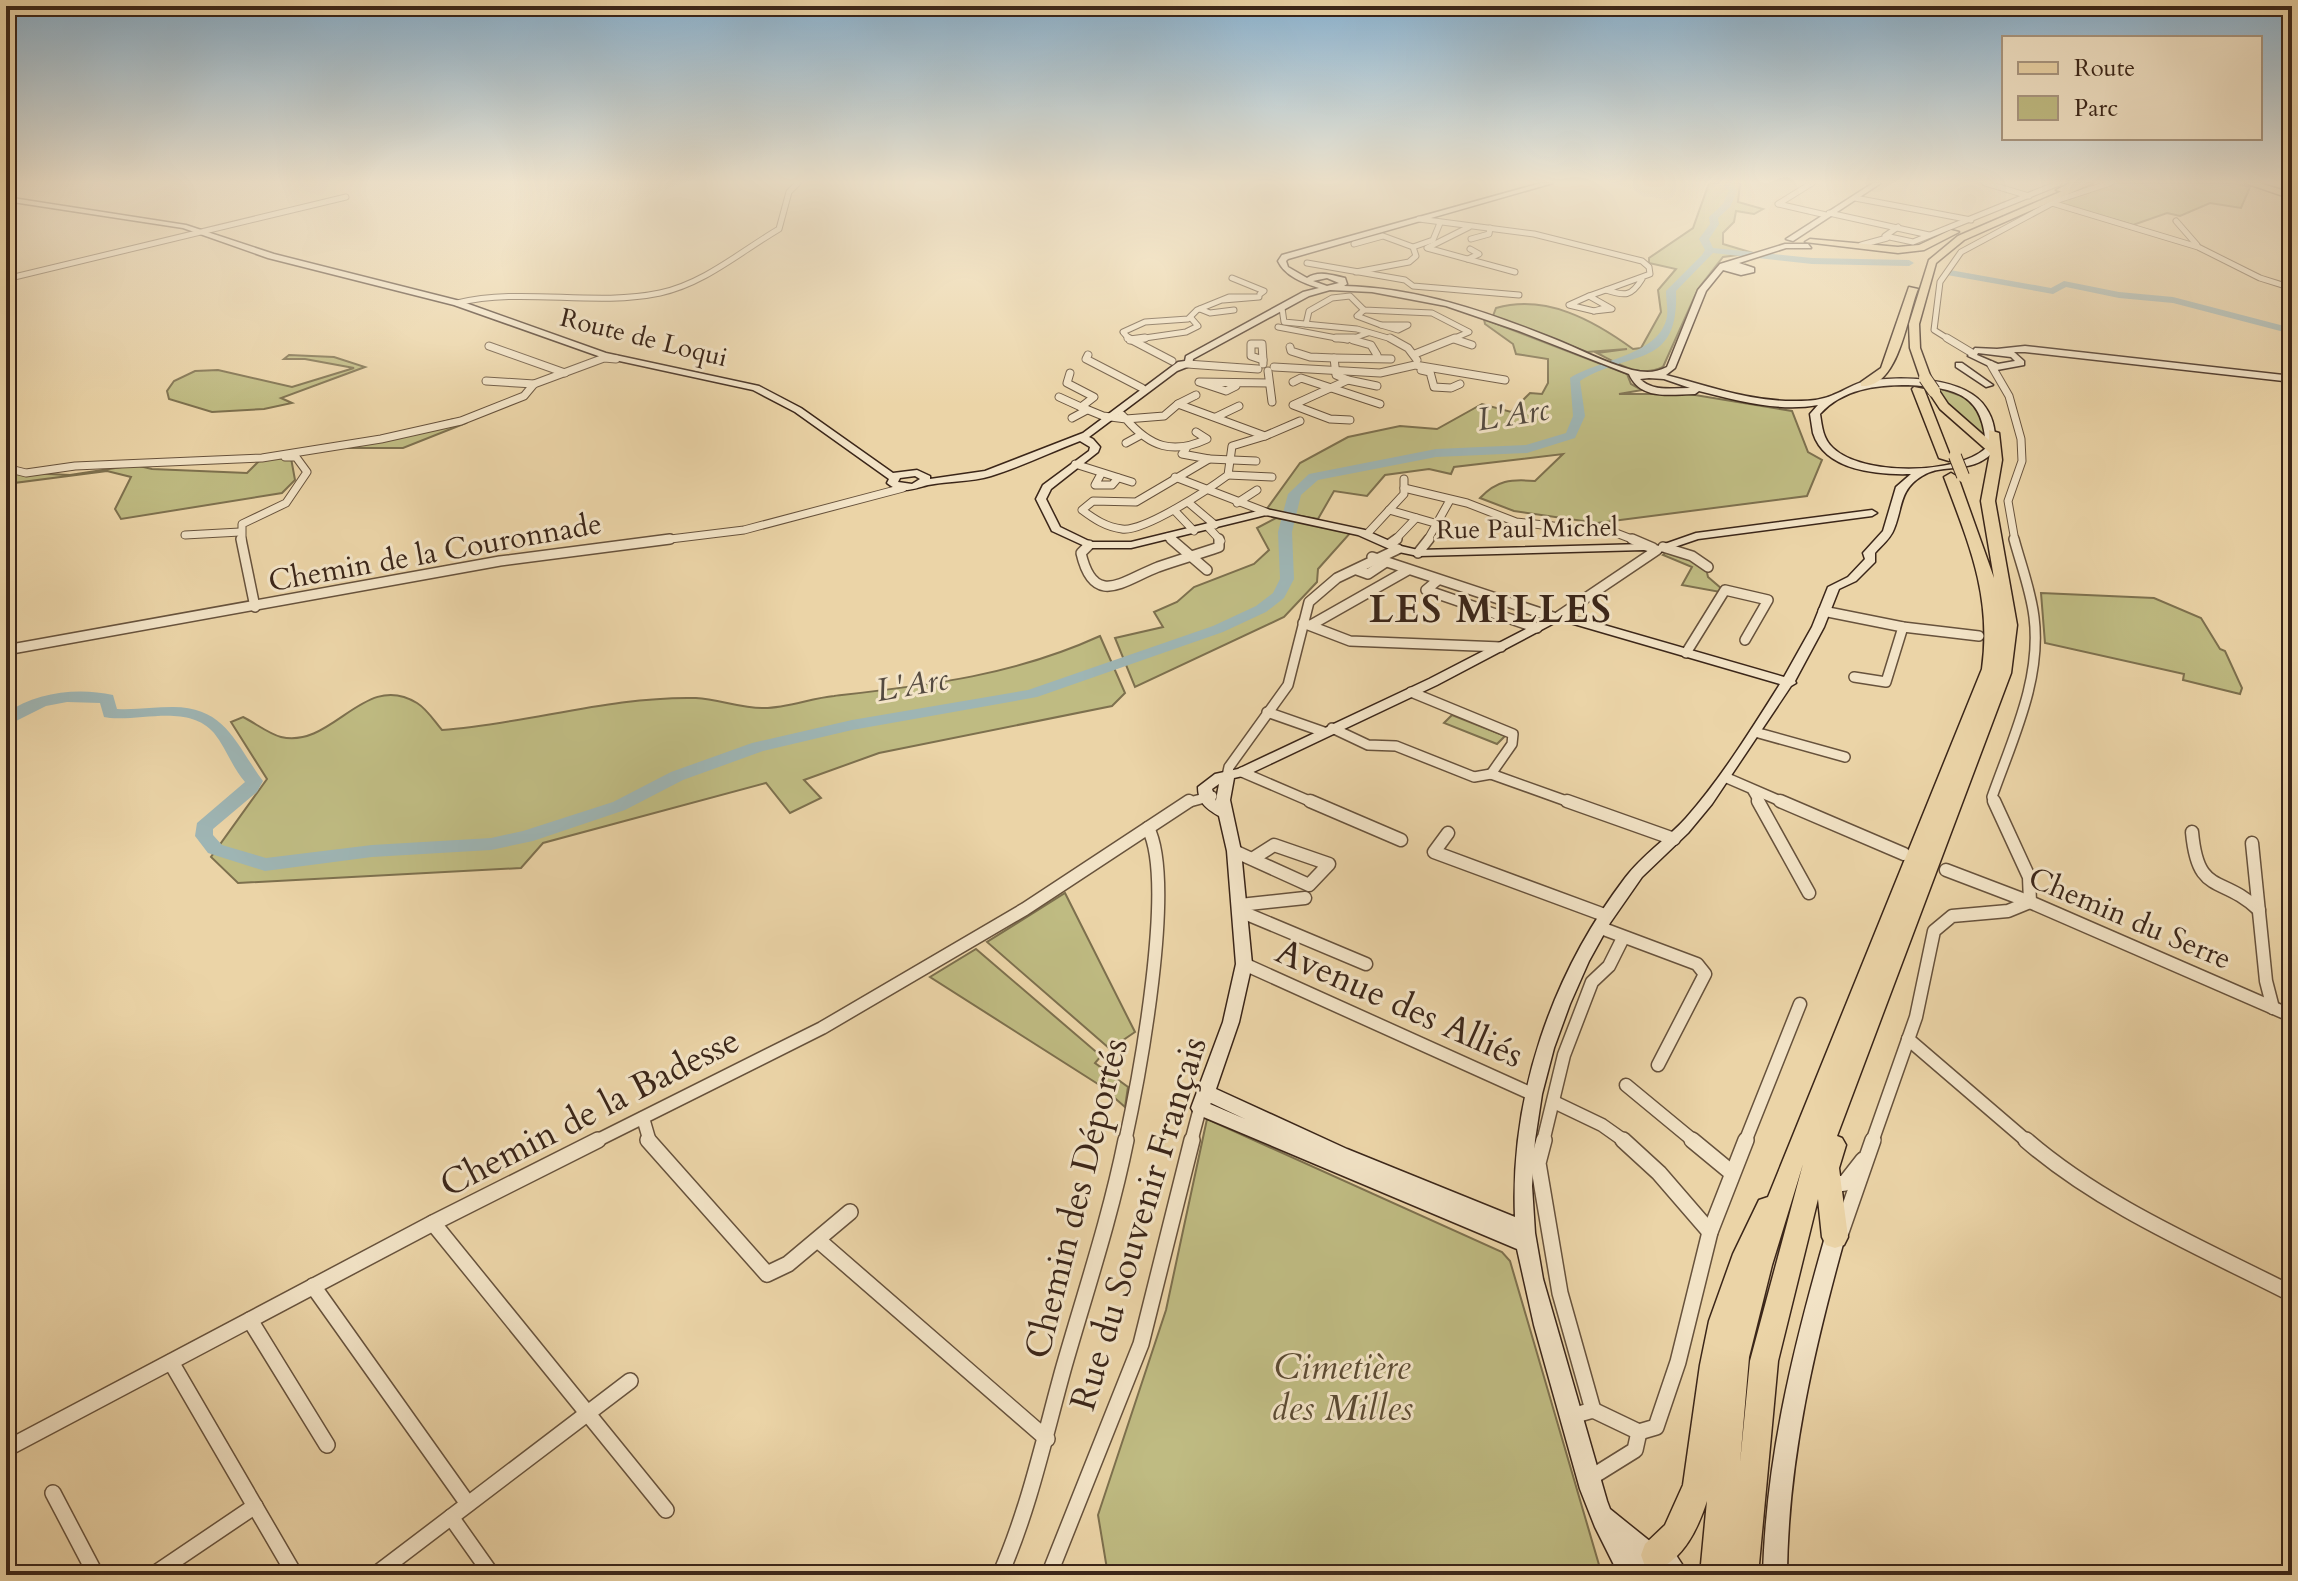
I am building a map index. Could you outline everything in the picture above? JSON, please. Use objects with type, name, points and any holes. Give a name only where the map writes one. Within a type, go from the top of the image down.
[{"type":"highway","points":[[1905,257],[1917,261],[1905,335],[1957,476],[2004,589]]},
{"type":"highway","points":[[1865,384],[1883,374],[1889,364],[1903,310],[1929,257]]},
{"type":"highway","points":[[1938,257],[1932,262],[1914,324],[1915,348],[1924,386],[1991,449]]},
{"type":"highway","points":[[1743,1575],[1764,1361],[1817,1157],[2003,673],[2009,625],[1988,501],[1998,460],[1993,433]]},
{"type":"highway","points":[[1715,1575],[1735,1357],[1759,1265],[1790,1167],[1990,669],[1996,616],[1957,476]]},
{"type":"highway","points":[[1834,1243],[1827,1168],[1857,1085],[1872,1018]]},
{"type":"highway","points":[[1637,1561],[1672,1543],[1688,1519],[1698,1482],[1718,1338],[1754,1234],[1790,1167]]},
{"type":"main road","name":"Route de Loqui","points":[[274,257],[457,303],[616,359],[756,388],[798,410],[882,466],[924,480]]},
{"type":"main road","points":[[1286,257],[1283,259],[1285,268],[1307,283],[1330,288]]},
{"type":"main road","points":[[1678,384],[1671,368],[1702,290],[1725,265],[1758,258]]},
{"type":"main road","points":[[1716,277],[1749,272],[1758,258]]},
{"type":"main road","points":[[1725,265],[1741,273]]},
{"type":"main road","points":[[1285,268],[1320,276],[1344,277],[1362,287]]},
{"type":"main road","points":[[1114,416],[1145,386],[1182,360],[1294,296],[1320,276]]},
{"type":"main road","points":[[1330,288],[1344,277]]},
{"type":"main road","points":[[907,473],[893,480],[903,488],[924,480],[957,480],[1003,469],[1078,437],[1114,416],[1182,360],[1313,291],[1330,288],[1362,287],[1462,308],[1631,374],[1654,375],[1678,384],[1786,405],[1815,414]]},
{"type":"main road","points":[[1959,365],[1972,354],[1985,350],[2049,352],[2292,379]]},
{"type":"main road","points":[[1972,354],[2006,372],[2021,363],[2018,358],[2000,351]]},
{"type":"main road","points":[[2018,358],[2024,352],[2049,352]]},
{"type":"main road","points":[[1959,365],[1986,364]]},
{"type":"main road","points":[[1959,365],[1989,385],[1991,389],[1982,404]]},
{"type":"main road","points":[[1654,375],[1671,368]]},
{"type":"main road","points":[[1631,374],[1639,385],[1651,391],[1678,384],[1790,403],[1818,403],[1865,384],[1919,384],[1959,391],[1982,391],[1989,385]]},
{"type":"main road","points":[[1872,469],[1920,472],[1980,460],[1991,449],[1993,433],[1982,404],[1959,391]]},
{"type":"main road","points":[[1815,414],[1835,397]]},
{"type":"main road","points":[[1815,414],[1820,439],[1829,451],[1872,469],[1901,492]]},
{"type":"main road","points":[[1078,437],[1087,446],[1079,461],[1047,487],[1041,499],[1056,529],[1089,545],[1120,547],[1270,513]]},
{"type":"main road","name":"Route de Loqui","points":[[882,466],[893,480]]},
{"type":"main road","points":[[1660,548],[1696,536],[1884,514],[1898,508],[1901,492],[1920,472]]},
{"type":"main road","name":"Rue Paul Michel","points":[[1270,513],[1367,534],[1394,547],[1418,553],[1660,548]]},
{"type":"main road","points":[[1677,1575],[1637,1561],[1601,1514],[1590,1478],[1582,1413],[1537,1295],[1526,1237],[1525,1144],[1532,1094],[1552,1030],[1604,922],[1647,862],[1674,839],[1727,778],[1790,683],[1831,598],[1872,569],[1878,557],[1884,514]]},
{"type":"main road","points":[[1226,814],[1205,799],[1205,787],[1411,692],[1558,617],[1790,683]]},
{"type":"main road","points":[[1223,796],[1235,774]]},
{"type":"main road","name":"Rue du Souvenir Français","points":[[1203,1100],[1231,1022],[1244,964],[1234,851],[1223,796]]},
{"type":"main road","points":[[1203,1100],[1526,1237]]},
{"type":"main road","points":[[1775,1575],[1788,1425],[1797,1377],[1834,1243]]},
{"type":"street","points":[[6,277],[92,257]]},
{"type":"street","points":[[457,303],[491,295],[553,299],[644,296],[692,284],[735,257]]},
{"type":"street","points":[[1344,277],[1409,262],[1411,257]]},
{"type":"street","points":[[1449,257],[1515,272]]},
{"type":"street","points":[[1456,257],[1466,260],[1473,257]]},
{"type":"street","points":[[1589,296],[1612,309],[1583,311],[1569,305],[1589,296],[1642,279],[1650,274],[1649,267],[1642,261],[1625,257]]},
{"type":"street","points":[[1954,257],[1949,261],[1938,294],[1934,326],[1937,334],[1972,354]]},
{"type":"street","points":[[2218,257],[2260,278],[2292,288]]},
{"type":"street","points":[[1307,263],[1314,268],[1337,268],[1344,277],[1405,280],[1413,286],[1519,295]]},
{"type":"street","points":[[1193,317],[1200,309],[1223,300],[1259,295],[1264,291],[1232,278]]},
{"type":"street","points":[[1606,290],[1626,296],[1634,293],[1642,279]]},
{"type":"street","points":[[1478,300],[1492,294]]},
{"type":"street","points":[[1306,324],[1307,312],[1332,298],[1350,296],[1364,310]]},
{"type":"street","points":[[1282,308],[1282,321],[1369,332],[1415,354],[1469,332],[1452,317],[1399,304]]},
{"type":"street","points":[[1381,325],[1358,318],[1364,310],[1408,306]]},
{"type":"street","points":[[1200,309],[1210,313]]},
{"type":"street","points":[[1234,310],[1136,325],[1123,332],[1130,340],[1182,360],[1380,373],[1414,366],[1505,380]]},
{"type":"street","points":[[1130,340],[1186,332],[1198,326],[1193,317]]},
{"type":"street","points":[[1278,327],[1371,345],[1379,353],[1377,355]]},
{"type":"street","points":[[1353,340],[1369,332]]},
{"type":"street","points":[[1454,339],[1472,345]]},
{"type":"street","points":[[1949,340],[1985,350]]},
{"type":"street","points":[[489,346],[565,373]]},
{"type":"street","points":[[1293,352],[1369,362],[1391,359]]},
{"type":"street","points":[[1414,366],[1415,354]]},
{"type":"street","points":[[1088,355],[1086,359],[1129,382],[1145,386]]},
{"type":"street","points":[[486,381],[534,384],[604,358],[616,359]]},
{"type":"street","points":[[1334,358],[1336,375],[1377,386]]},
{"type":"street","points":[[1264,366],[1272,402]]},
{"type":"street","points":[[1414,366],[1430,372],[1434,387],[1451,388],[1460,384]]},
{"type":"street","points":[[1834,1243],[1844,1230],[1865,1158],[1908,1039],[1934,931],[1952,916],[2008,911],[2030,902],[2029,877],[1992,797],[2028,688],[2036,648],[2035,620],[2010,512],[2010,492],[2019,471],[2022,449],[2006,372]]},
{"type":"street","points":[[1070,373],[1067,383],[1094,397],[1072,418]]},
{"type":"street","points":[[1293,382],[1301,378],[1380,404]]},
{"type":"street","points":[[1348,380],[1293,405],[1330,419],[1350,420]]},
{"type":"street","points":[[1236,386],[1269,383]]},
{"type":"street","points":[[278,456],[461,421],[524,396],[534,384]]},
{"type":"street","points":[[1059,397],[1084,409],[1114,416],[1164,416],[1196,395]]},
{"type":"street","points":[[1178,404],[1265,436]]},
{"type":"street","points":[[1216,417],[1239,406]]},
{"type":"street","points":[[1114,416],[1139,436],[1173,446],[1168,452],[1184,452],[1209,459],[1256,461]]},
{"type":"street","points":[[1209,459],[1136,502],[1093,501],[1082,510],[1099,522],[1125,530],[1174,510],[1228,475],[1232,446],[1300,421]]},
{"type":"street","points":[[1242,442],[1241,437],[1251,431]]},
{"type":"street","points":[[1184,452],[1207,439],[1196,432]]},
{"type":"street","points":[[1126,443],[1139,436]]},
{"type":"street","points":[[6,468],[26,473],[75,466],[296,457],[307,472],[286,503],[242,524],[240,532],[255,607]]},
{"type":"street","points":[[1079,461],[1101,474],[1132,482]]},
{"type":"street","points":[[1101,474],[1095,485],[1112,485],[1118,478]]},
{"type":"street","points":[[1228,475],[1272,477]]},
{"type":"street","points":[[1175,477],[1270,513]]},
{"type":"street","name":"Chemin de la Couronnade","points":[[871,497],[893,480]]},
{"type":"street","points":[[1367,534],[1404,494],[1404,484],[1516,522],[1616,533],[1692,556],[1708,567]]},
{"type":"street","name":"Chemin de la Couronnade","points":[[6,650],[500,561],[744,530],[903,488]]},
{"type":"street","points":[[1237,503],[1257,490]]},
{"type":"street","points":[[1418,553],[1450,500]]},
{"type":"street","points":[[1136,502],[1155,516]]},
{"type":"street","points":[[1089,545],[1081,553],[1085,570],[1101,586],[1127,585],[1138,581],[1149,570],[1221,544],[1212,526],[1189,503]]},
{"type":"street","points":[[1174,510],[1194,531]]},
{"type":"street","points":[[1389,510],[1438,524]]},
{"type":"street","points":[[1401,840],[1235,774],[1229,767],[1292,677],[1307,624],[1309,603],[1325,585],[1394,547],[1416,518]]},
{"type":"street","points":[[185,535],[240,532]]},
{"type":"street","points":[[1168,537],[1207,570]]},
{"type":"street","points":[[1372,557],[1558,617],[1660,548]]},
{"type":"street","points":[[1357,570],[1368,574],[1386,562]]},
{"type":"street","points":[[1307,624],[1408,570]]},
{"type":"street","points":[[1438,580],[1426,590],[1537,628]]},
{"type":"street","points":[[1686,653],[1725,590],[1768,600],[1745,640]]},
{"type":"street","points":[[1823,611],[1903,627],[1979,636]]},
{"type":"street","points":[[1307,624],[1350,641],[1501,647]]},
{"type":"street","points":[[1854,677],[1886,682],[1903,627]]},
{"type":"street","points":[[1411,692],[1513,734],[1512,744],[1491,774]]},
{"type":"street","points":[[1267,712],[1368,745],[1396,746],[1474,777],[1491,774],[1674,839]]},
{"type":"street","points":[[1755,732],[1845,757]]},
{"type":"street","points":[[1727,778],[1904,854]]},
{"type":"street","points":[[1753,791],[1809,893]]},
{"type":"street","name":"Chemin de la Badesse","points":[[6,1449],[433,1223],[831,1023],[1025,909],[1186,803],[1223,796]]},
{"type":"street","name":"Chemin des Déportés","points":[[1000,1575],[1047,1439],[1064,1369],[1102,1247],[1142,1058],[1152,988],[1156,897],[1155,857],[1148,828]]},
{"type":"street","points":[[2192,832],[2193,853],[2200,876],[2213,885],[2247,897],[2259,910]]},
{"type":"street","points":[[1448,833],[1434,852],[1604,922],[1623,938],[1697,964],[1705,974],[1658,1065]]},
{"type":"street","points":[[2252,843],[2273,1008]]},
{"type":"street","points":[[1234,851],[1309,885],[1329,864],[1274,845],[1252,859]]},
{"type":"street","name":"Chemin du Serre","points":[[1946,870],[2030,902],[2292,1016]]},
{"type":"street","points":[[1241,908],[1305,898]]},
{"type":"street","points":[[1241,908],[1366,964]]},
{"type":"street","points":[[1623,938],[1609,966],[1592,982],[1564,1055],[1538,1163],[1582,1413],[1639,1432],[1656,1427],[1678,1362],[1710,1232],[1732,1173],[1755,1127],[1800,1004]]},
{"type":"street","name":"Avenue des Alliés","points":[[1244,964],[1532,1094]]},
{"type":"street","points":[[1908,1039],[2057,1167],[2195,1245],[2292,1294]]},
{"type":"street","points":[[1626,1085],[1732,1173]]},
{"type":"street","name":"Rue du Souvenir Français","points":[[1049,1575],[1141,1344],[1203,1100]]},
{"type":"street","points":[[1554,1102],[1598,1120],[1627,1142],[1673,1186],[1710,1232]]},
{"type":"street","points":[[643,1118],[646,1138],[754,1259],[758,1268],[767,1274],[788,1264],[850,1212]]},
{"type":"street","points":[[1829,1185],[1845,1183],[1865,1158]]},
{"type":"street","points":[[433,1223],[666,1510]]},
{"type":"street","points":[[818,1240],[1047,1439]]},
{"type":"street","points":[[313,1286],[468,1504]]},
{"type":"street","points":[[250,1320],[327,1445]]},
{"type":"street","points":[[171,1362],[295,1575]]},
{"type":"street","points":[[375,1575],[630,1381]]},
{"type":"street","points":[[1590,1478],[1635,1450],[1639,1432]]},
{"type":"street","points":[[53,1493],[96,1575]]},
{"type":"street","points":[[153,1575],[255,1506]]},
{"type":"street","points":[[451,1517],[492,1575]]},
{"type":"green space","points":[[1725,257],[1698,289],[1663,367],[1646,371],[1629,368],[1597,353],[1627,349],[1587,352],[1493,316],[1496,308],[1515,305],[1551,307],[1602,328],[1633,349],[1641,348],[1661,312],[1658,290],[1676,269],[1649,263],[1649,258]]},
{"type":"green space","points":[[1484,319],[1627,374],[1631,384],[1642,390],[1619,394],[1689,394],[1792,411],[1808,452],[1822,460],[1807,496],[1597,523],[1514,511],[1480,498],[1492,487],[1505,482],[1535,481],[1563,454],[1454,467],[1451,474],[1429,469],[1385,475],[1367,496],[1334,491],[1318,519],[1266,510],[1300,463],[1348,437],[1400,426],[1437,429],[1482,404],[1511,412],[1530,393],[1542,394],[1548,383],[1548,359],[1516,354],[1513,344],[1485,324]]},
{"type":"green space","points":[[289,355],[334,357],[365,367],[281,398],[292,403],[264,409],[212,412],[169,399],[167,391],[174,381],[195,371],[218,370],[292,387],[354,368],[305,359],[284,359]]},
{"type":"green space","points":[[1936,387],[1976,401],[1987,434],[1984,437],[1951,410]]},
{"type":"green space","points":[[463,419],[466,423],[403,448],[340,448]]},
{"type":"green space","points":[[291,458],[295,480],[282,493],[121,519],[115,509],[131,477],[107,471],[6,484],[6,472],[70,475],[135,465],[152,469],[247,473],[261,459]]},
{"type":"green space","points":[[1276,518],[1352,531],[1318,569],[1317,582],[1284,617],[1135,687],[1115,638],[1163,627],[1154,612],[1177,602],[1194,587],[1254,564],[1269,550],[1257,528]]},
{"type":"green space","points":[[1669,550],[1688,556],[1706,568],[1708,577],[1722,589],[1720,592],[1682,585],[1692,567],[1663,555]]},
{"type":"green space","points":[[2041,593],[2154,598],[2201,618],[2220,649],[2225,651],[2242,688],[2240,694],[2183,680],[2184,674],[2045,643]]},
{"type":"green space","points":[[1100,636],[1125,693],[1112,706],[879,753],[804,780],[821,798],[790,813],[766,783],[543,843],[521,868],[238,883],[211,857],[267,779],[231,722],[243,717],[276,736],[300,738],[333,723],[364,702],[381,696],[398,695],[417,703],[442,730],[632,701],[696,698],[771,708],[1002,670],[1067,650]]},
{"type":"green space","points":[[1452,715],[1505,736],[1497,744],[1444,723]]},
{"type":"green space","points":[[1065,893],[1135,1032],[1110,1049],[987,942]]},
{"type":"green space","points":[[976,949],[1101,1056],[1095,1063],[1128,1087],[1125,1107],[1101,1086],[930,977]]},
{"type":"green space","name":"Cimetière des Milles","points":[[1207,1119],[1502,1252],[1510,1261],[1602,1575],[1108,1575],[1098,1515],[1166,1310]]},
{"type":"waterway","name":"L'Arc","points":[[6,721],[28,707],[67,697],[107,699],[110,713],[178,712],[203,717],[220,730],[254,781],[251,788],[204,827],[204,836],[215,849],[265,865],[372,851],[491,844],[526,837],[619,806],[677,776],[758,747],[852,725],[1031,694],[1218,629],[1261,609],[1279,595],[1287,579],[1285,532],[1295,494],[1314,477],[1436,453],[1527,449],[1571,435],[1579,416],[1574,380],[1590,370],[1642,353],[1656,345],[1666,334],[1672,316],[1671,291],[1706,257]]},
{"type":"waterway","points":[[1773,257],[1812,261],[1909,263]]},
{"type":"waterway","points":[[1950,273],[2053,291],[2064,284],[2119,295],[2173,300],[2292,331]]},
{"type":"district","name":"LES MILLES","points":[[1491,609]]}]
